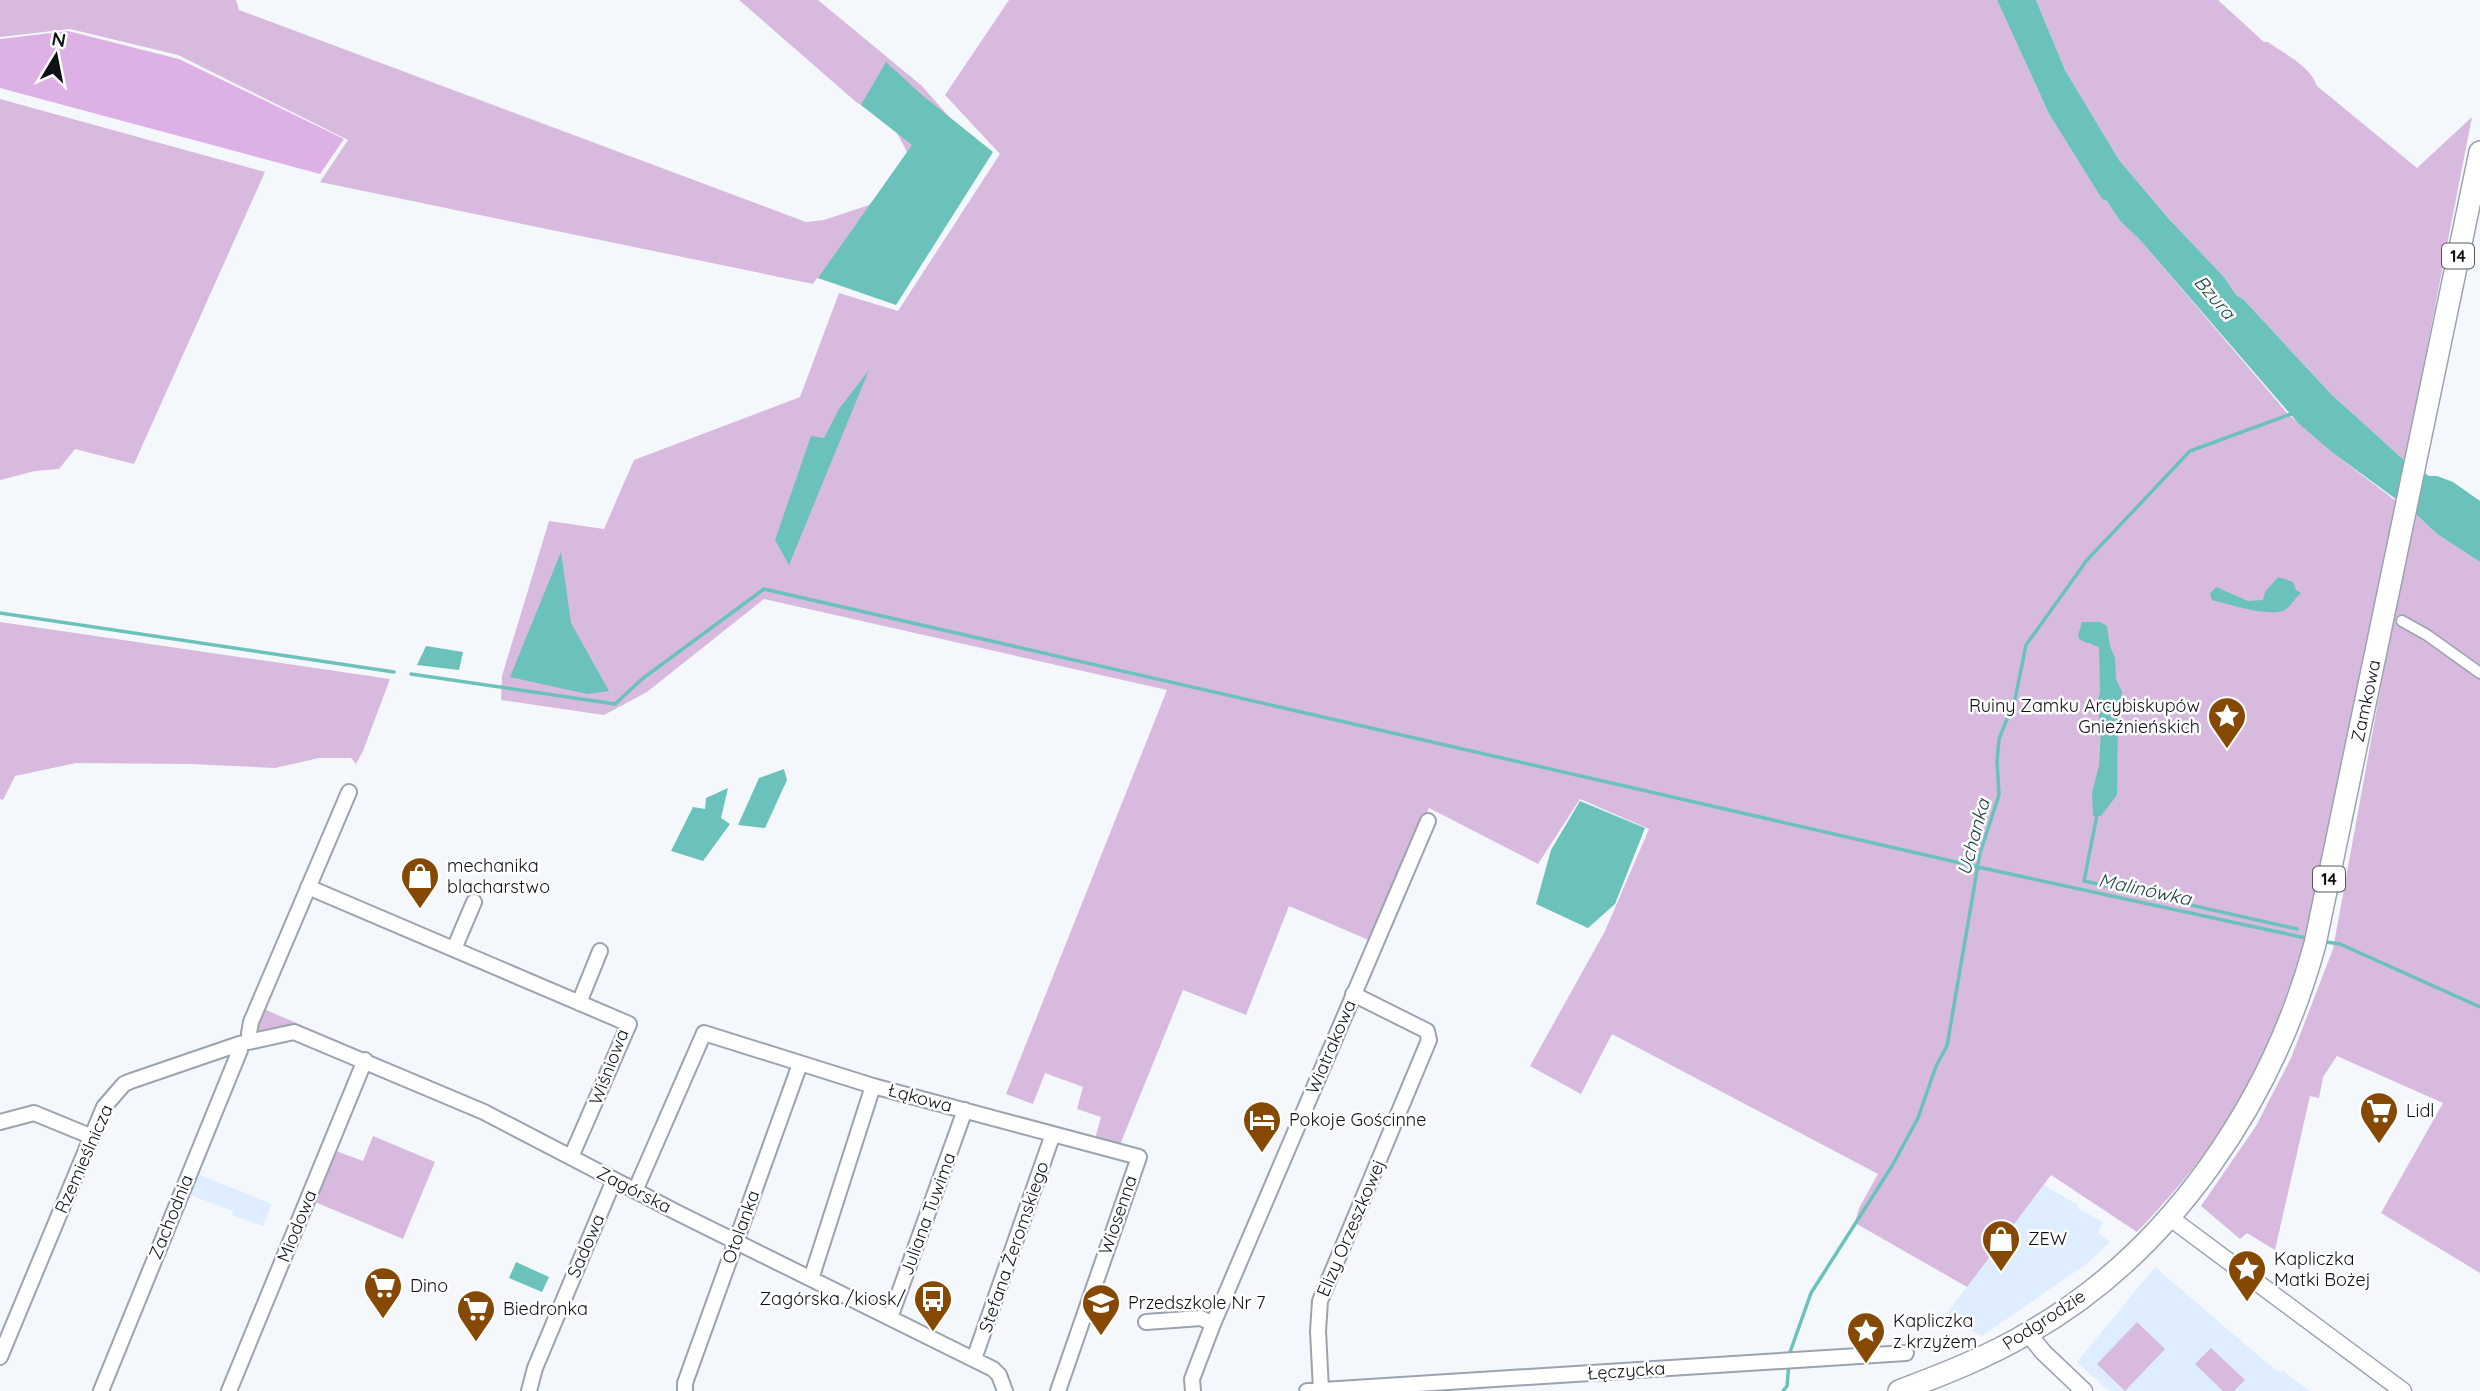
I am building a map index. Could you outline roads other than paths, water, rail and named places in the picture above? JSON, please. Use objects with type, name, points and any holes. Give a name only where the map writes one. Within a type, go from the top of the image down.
[{"type":"main road","name":"Zamkowa","points":[[2169,1217],[2244,1115],[2277,1052],[2299,998],[2315,944],[2480,152]]},
{"type":"main road","name":"Podgrodzie","points":[[1899,1391],[1956,1370],[2028,1333],[2108,1275],[2169,1217]]},
{"type":"street","points":[[2402,621],[2427,635],[2480,673]]},
{"type":"street","name":"Zachodnia","points":[[101,1391],[251,1022],[349,792]]},
{"type":"street","name":"Wiatrakowa","points":[[1193,1391],[1192,1379],[1213,1324],[1428,821]]},
{"type":"street","name":"Wiśniowa","points":[[308,887],[629,1024],[571,1157]]},
{"type":"street","points":[[454,949],[474,902]]},
{"type":"street","points":[[579,1003],[600,951]]},
{"type":"street","name":"Elizy Orzeszkowej","points":[[1314,1390],[1320,1301],[1429,1041],[1427,1031],[1353,994]]},
{"type":"street","name":"Zagórska","points":[[245,1042],[294,1032],[484,1112],[735,1242],[974,1359],[999,1375],[1005,1391]]},
{"type":"street","name":"Łąkowa","points":[[635,1191],[704,1033],[873,1086],[1139,1157]]},
{"type":"street","name":"Rzemieślnicza","points":[[0,1357],[104,1107],[124,1084],[245,1042]]},
{"type":"street","name":"Miodowa","points":[[229,1391],[365,1060]]},
{"type":"street","name":"Otolanka","points":[[685,1391],[685,1383],[800,1064]]},
{"type":"street","points":[[811,1279],[873,1086]]},
{"type":"street","name":"Juliana Tuwima","points":[[890,1318],[965,1110]]},
{"type":"street","points":[[0,1122],[34,1113],[90,1136]]},
{"type":"street","name":"Stefana Żeromskiego","points":[[974,1359],[1053,1134]]},
{"type":"street","name":"Wiosenna","points":[[1058,1391],[1139,1157]]},
{"type":"street","name":"Sadowa","points":[[529,1391],[535,1368],[614,1180]]},
{"type":"street","points":[[2169,1217],[2403,1391]]},
{"type":"street","points":[[1146,1322],[1201,1318],[1213,1324]]},
{"type":"street","points":[[2028,1333],[2043,1352],[2084,1391]]},
{"type":"street","name":"Łęczycka","points":[[1314,1390],[1906,1353]]},
{"type":"water","name":"Bzura","points":[[1997,0],[2036,0],[2065,70],[2119,160],[2169,219],[2224,277],[2236,295],[2244,300],[2331,394],[2405,461],[2429,476],[2453,482],[2480,501],[2480,562],[2437,534],[2415,513],[2333,453],[2298,423],[2140,240],[2120,221],[2107,201],[2102,199],[2049,114]]},
{"type":"water","points":[[886,62],[993,152],[896,305],[818,278],[912,145],[861,105]]},
{"type":"water","points":[[869,370],[789,565],[775,540],[811,436],[824,438],[839,409]]},
{"type":"water","points":[[561,552],[571,623],[609,691],[587,694],[510,677]]},
{"type":"water","points":[[2278,577],[2293,582],[2296,590],[2301,593],[2285,610],[2279,612],[2261,611],[2212,600],[2210,594],[2216,587],[2248,601],[2263,600],[2265,592]]},
{"type":"water","points":[[2082,622],[2100,622],[2107,626],[2115,658],[2116,679],[2122,692],[2118,715],[2117,795],[2101,816],[2093,816],[2092,793],[2099,766],[2101,729],[2097,704],[2100,692],[2099,647],[2080,640],[2078,636]]},
{"type":"water","points":[[426,646],[463,652],[459,670],[417,665]]},
{"type":"water","points":[[784,769],[787,780],[765,828],[738,825],[759,778]]},
{"type":"water","points":[[728,788],[721,818],[730,824],[703,861],[671,851],[693,807],[705,809],[706,798]]},
{"type":"water","points":[[1580,801],[1645,828],[1615,904],[1588,928],[1536,904],[1551,850]]},
{"type":"water","points":[[516,1262],[549,1277],[542,1292],[509,1278]]},
{"type":"waterway","name":"Uchanka","points":[[1789,1355],[1811,1293],[1892,1166],[1918,1118],[1936,1066],[1947,1046],[1980,853],[1999,795],[1999,739],[2015,699],[2026,645],[2087,560],[2190,451],[2291,414]]},
{"type":"waterway","points":[[411,674],[615,704],[642,679],[764,589],[1978,867],[2306,938]]},
{"type":"waterway","points":[[0,613],[394,672]]},
{"type":"waterway","points":[[2097,815],[2084,881],[2297,929]]},
{"type":"waterway","name":"Malinówka","points":[[2326,942],[2340,944],[2480,1007]]},
{"type":"waterway","name":"Uchanka","points":[[1783,1391],[1787,1386],[1789,1363]]},
{"type":"place","name":"Ruiny Zamku Arcybiskupów Gnieźnieńskich","points":[[2227,750]]},
{"type":"place","name":"mechanika blacharstwo","points":[[420,910]]},
{"type":"place","name":"Lidl","points":[[2379,1145]]},
{"type":"place","name":"Pokoje Gościnne","points":[[1262,1154]]},
{"type":"place","name":"ZEW","points":[[2001,1273]]},
{"type":"place","name":"Kapliczka Matki Bożej","points":[[2247,1303]]},
{"type":"place","name":"Dino","points":[[383,1320]]},
{"type":"place","name":"Zagórska /kiosk/","points":[[933,1333]]},
{"type":"place","name":"Przedszkole Nr 7","points":[[1101,1337]]},
{"type":"place","name":"Biedronka","points":[[476,1343]]},
{"type":"place","name":"Kapliczka z krzyżem","points":[[1866,1365]]}]
